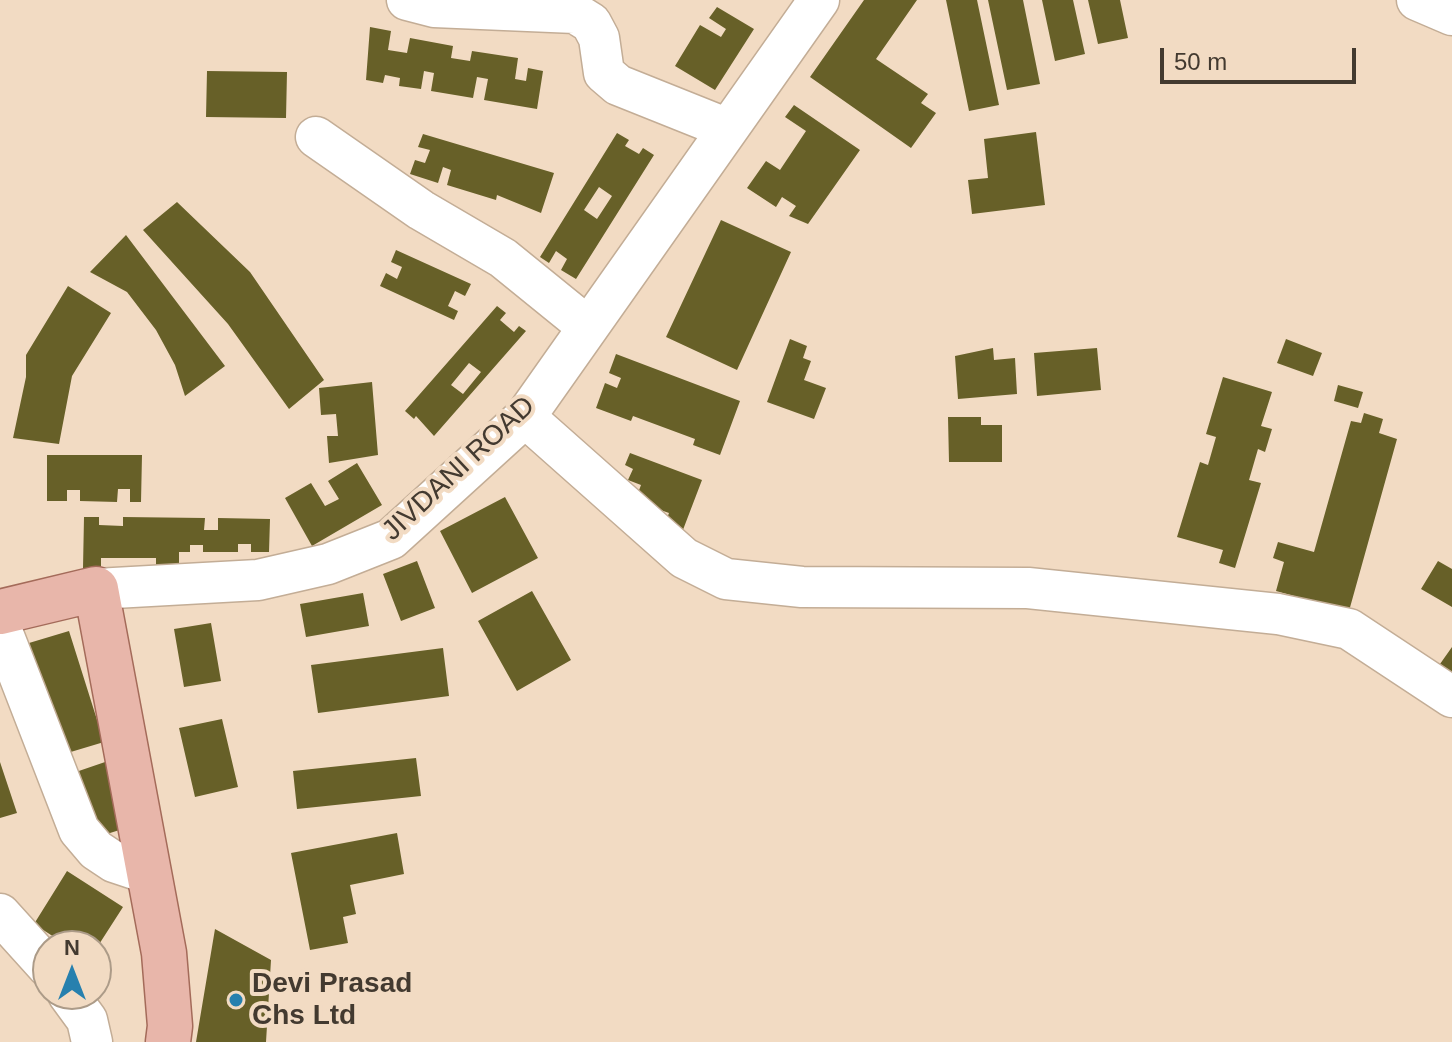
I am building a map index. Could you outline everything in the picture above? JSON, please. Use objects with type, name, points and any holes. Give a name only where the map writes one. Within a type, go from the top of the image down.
[{"type":"main road","name":"JIVDANI ROAD","points":[[0,612],[96,589]]},
{"type":"main road","points":[[96,589],[164,953],[170,1026],[168,1042]]},
{"type":"street","points":[[407,0],[434,7],[575,13],[591,23],[599,38],[604,73],[618,85],[728,129]]},
{"type":"street","name":"JIVDANI ROAD","points":[[96,589],[258,580],[328,564],[391,539],[525,417],[819,0]]},
{"type":"street","points":[[1417,0],[1452,15]]},
{"type":"street","points":[[316,137],[421,210],[503,258],[588,327]]},
{"type":"street","points":[[525,417],[684,558],[726,579],[802,587],[1028,588],[1278,614],[1349,629],[1452,697]]},
{"type":"street","points":[[0,626],[79,830],[96,850],[114,862],[150,874]]},
{"type":"street","points":[[0,914],[32,949]]},
{"type":"street","points":[[80,1010],[87,1020],[92,1042]]},
{"type":"building","points":[[864,0],[917,0],[876,59],[928,94],[921,103],[936,113],[911,148],[810,77]]},
{"type":"building","points":[[946,0],[977,0],[999,105],[969,111]]},
{"type":"building","points":[[988,0],[1023,0],[1040,84],[1007,90]]},
{"type":"building","points":[[1042,0],[1073,0],[1085,54],[1055,61]]},
{"type":"building","points":[[1088,0],[1120,0],[1128,38],[1098,44]]},
{"type":"building","points":[[717,7],[754,29],[715,90],[675,66],[700,25],[721,37],[726,29],[709,18]]},
{"type":"building","points":[[370,27],[391,31],[388,50],[407,53],[410,38],[453,46],[451,58],[470,61],[472,51],[518,58],[515,79],[526,81],[528,68],[543,71],[537,109],[484,100],[488,79],[477,77],[473,98],[431,91],[434,73],[424,71],[421,89],[399,86],[400,78],[385,75],[383,83],[366,80]]},
{"type":"building","points":[[207,71],[287,72],[286,118],[206,117]]},
{"type":"building","points":[[794,105],[860,150],[808,224],[789,216],[796,206],[782,197],[776,207],[747,188],[766,161],[780,170],[806,131],[785,117]]},
{"type":"building","points":[[1036,132],[1045,205],[972,214],[968,180],[988,178],[984,139]]},
{"type":"building","points":[[617,133],[629,140],[625,146],[639,154],[643,148],[654,155],[576,279],[561,270],[567,259],[556,251],[549,263],[540,257]],"holes":[[[599,187],[612,196],[597,219],[584,210]]]},
{"type":"building","points":[[423,134],[554,173],[541,213],[497,195],[496,200],[447,185],[451,170],[443,167],[438,183],[410,174],[415,160],[425,163],[430,150],[418,147]]},
{"type":"building","points":[[177,202],[250,272],[324,380],[289,409],[228,324],[143,230]]},
{"type":"building","points":[[721,220],[791,252],[737,370],[666,337]]},
{"type":"building","points":[[126,235],[225,366],[185,396],[175,365],[156,330],[127,292],[90,272]]},
{"type":"building","points":[[396,250],[471,284],[465,296],[455,291],[448,306],[458,311],[454,320],[380,286],[386,273],[397,279],[402,267],[391,262]]},
{"type":"building","points":[[68,286],[111,313],[72,376],[59,444],[13,438],[26,377],[26,355]]},
{"type":"building","points":[[497,306],[506,313],[500,320],[514,332],[519,326],[526,331],[434,436],[416,416],[414,419],[405,411]],"holes":[[[469,363],[481,372],[463,394],[451,385]]]},
{"type":"building","points":[[790,339],[807,346],[803,358],[811,361],[804,380],[826,388],[814,419],[767,402]]},
{"type":"building","points":[[1286,339],[1322,353],[1313,376],[1277,363]]},
{"type":"building","points":[[993,348],[994,360],[1015,358],[1017,394],[958,399],[955,356]]},
{"type":"building","points":[[1097,348],[1101,390],[1037,396],[1034,353]]},
{"type":"building","points":[[616,354],[740,401],[720,455],[693,445],[695,439],[633,416],[631,421],[596,408],[605,383],[617,388],[621,378],[609,373]]},
{"type":"building","points":[[1223,377],[1272,392],[1261,426],[1272,429],[1265,452],[1258,449],[1249,480],[1261,483],[1235,568],[1219,563],[1223,550],[1177,537],[1200,462],[1208,465],[1216,437],[1206,434]]},
{"type":"building","points":[[372,382],[378,455],[329,463],[327,436],[338,436],[336,414],[321,415],[319,388]]},
{"type":"building","points":[[1338,385],[1363,392],[1358,408],[1334,401]]},
{"type":"building","points":[[1364,413],[1383,419],[1379,433],[1397,439],[1349,611],[1276,591],[1284,562],[1273,558],[1278,542],[1314,552],[1351,421],[1361,423]]},
{"type":"building","points":[[948,417],[981,417],[981,425],[1002,425],[1002,462],[949,462]]},
{"type":"building","points":[[630,453],[702,480],[681,535],[663,529],[669,513],[635,501],[641,485],[628,480],[633,469],[625,465]]},
{"type":"building","points":[[47,455],[142,455],[141,502],[130,502],[130,489],[118,489],[117,502],[80,501],[80,490],[67,490],[67,501],[47,501]]},
{"type":"building","points":[[357,463],[382,505],[312,546],[285,498],[311,483],[325,506],[339,499],[328,481]]},
{"type":"building","points":[[505,497],[538,558],[472,593],[440,531]]},
{"type":"building","points":[[84,517],[99,517],[99,525],[123,526],[123,517],[205,518],[204,530],[218,530],[218,518],[270,519],[269,552],[251,552],[251,544],[238,544],[238,552],[203,552],[203,545],[190,545],[190,552],[179,552],[179,569],[156,569],[156,558],[101,558],[101,568],[83,568]]},
{"type":"building","points":[[417,561],[435,608],[401,621],[383,574]]},
{"type":"building","points":[[1438,561],[1452,569],[1452,607],[1421,589]]},
{"type":"building","points":[[532,591],[571,660],[517,691],[478,621]]},
{"type":"building","points":[[363,593],[369,626],[306,637],[300,604]]},
{"type":"building","points":[[211,623],[221,681],[184,687],[174,629]]},
{"type":"building","points":[[69,631],[104,742],[64,754],[29,643]]},
{"type":"building","points":[[1452,647],[1452,672],[1440,664]]},
{"type":"building","points":[[443,648],[449,696],[318,713],[311,665]]},
{"type":"building","points":[[222,719],[238,787],[195,797],[179,728]]},
{"type":"building","points":[[416,758],[421,796],[297,809],[293,771]]},
{"type":"building","points":[[108,761],[129,827],[91,839],[70,774]]},
{"type":"building","points":[[0,762],[17,813],[0,818]]},
{"type":"building","points":[[397,833],[404,874],[350,885],[356,914],[343,917],[348,943],[310,950],[291,853]]},
{"type":"building","points":[[67,871],[123,907],[108,930],[43,930],[34,924]]},
{"type":"building","name":"Devi Prasad Chs Ltd","points":[[215,929],[271,960],[266,1042],[196,1042]]},
{"type":"place","name":"Devi Prasad Chs Ltd","points":[[236,1000]]}]
